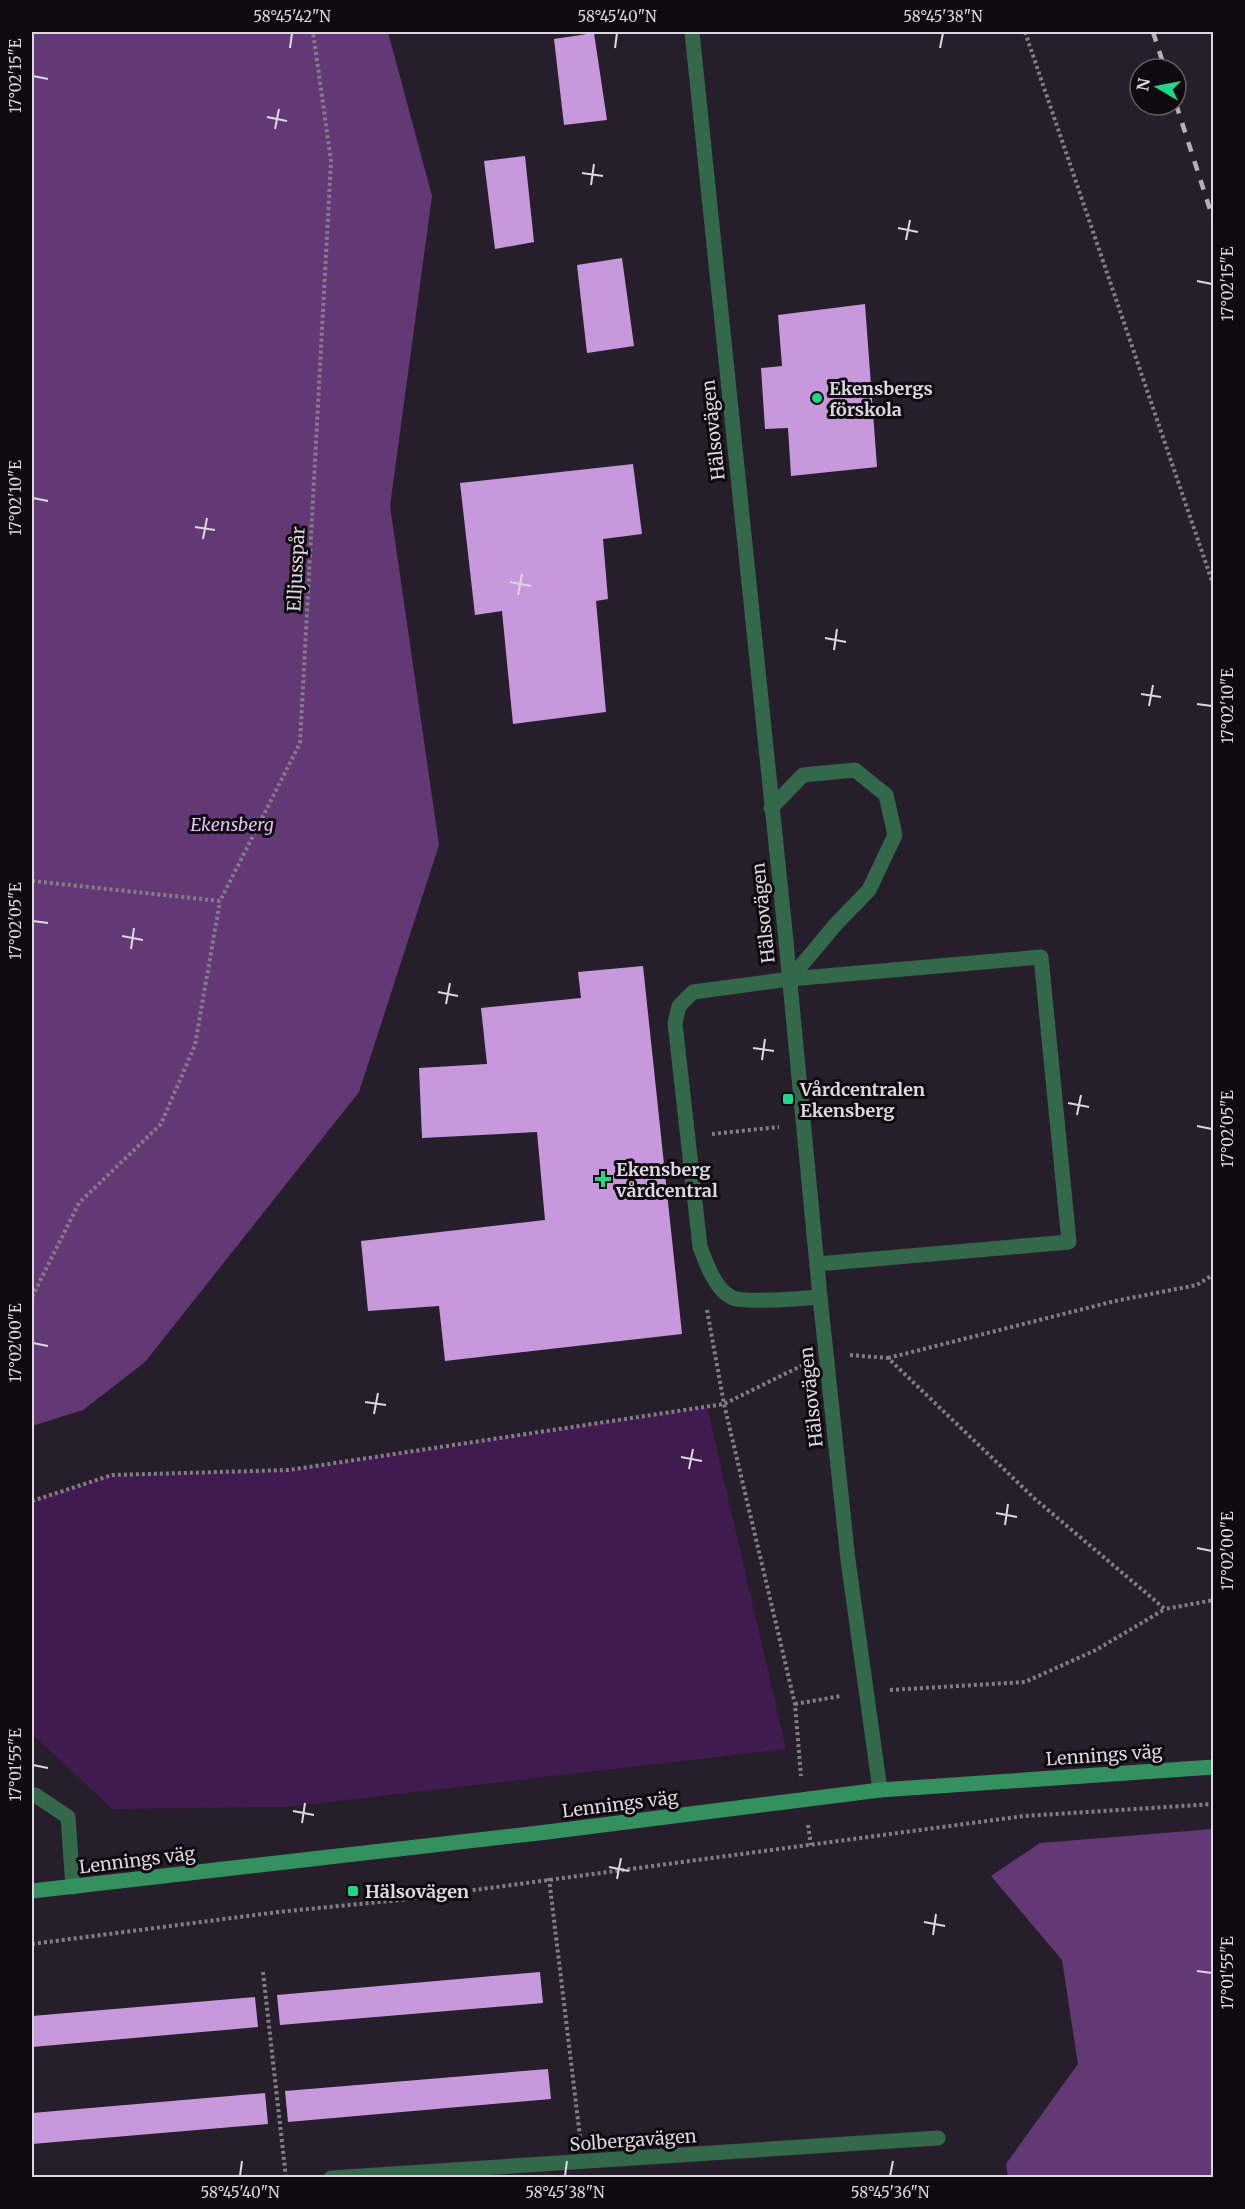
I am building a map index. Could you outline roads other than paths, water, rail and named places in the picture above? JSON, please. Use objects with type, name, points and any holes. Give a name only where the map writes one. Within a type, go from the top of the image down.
[{"type":"main road","name":"Lennings väg","points":[[32,1891],[539,1833],[879,1790],[1214,1767]]},
{"type":"street","name":"Hälsovägen","points":[[692,32],[790,979],[826,1354],[848,1560],[879,1790]]},
{"type":"street","points":[[771,808],[803,776],[855,770],[886,795],[895,835],[868,890],[790,979]]},
{"type":"street","points":[[817,1264],[1069,1242],[1041,957],[790,979],[693,992],[679,1006],[675,1023],[687,1137],[700,1247],[711,1277],[732,1298],[756,1300],[820,1297]]},
{"type":"street","points":[[32,1795],[68,1817],[73,1887]]},
{"type":"street","name":"Solbergavägen","points":[[332,2178],[938,2139]]},
{"type":"railway","points":[[1153,32],[1161,57]]},
{"type":"railway","points":[[1180,117],[1214,222]]},
{"type":"place","name":"Ekensbergs förskola","points":[[817,398]]},
{"type":"place","name":"Vårdcentralen Ekensberg","points":[[788,1099]]},
{"type":"place","name":"Ekensberg vårdcentral","points":[[603,1179]]},
{"type":"place","name":"Hälsovägen","points":[[353,1891]]},
{"type":"park label","name":"Ekensberg","points":[[232,824]]}]
